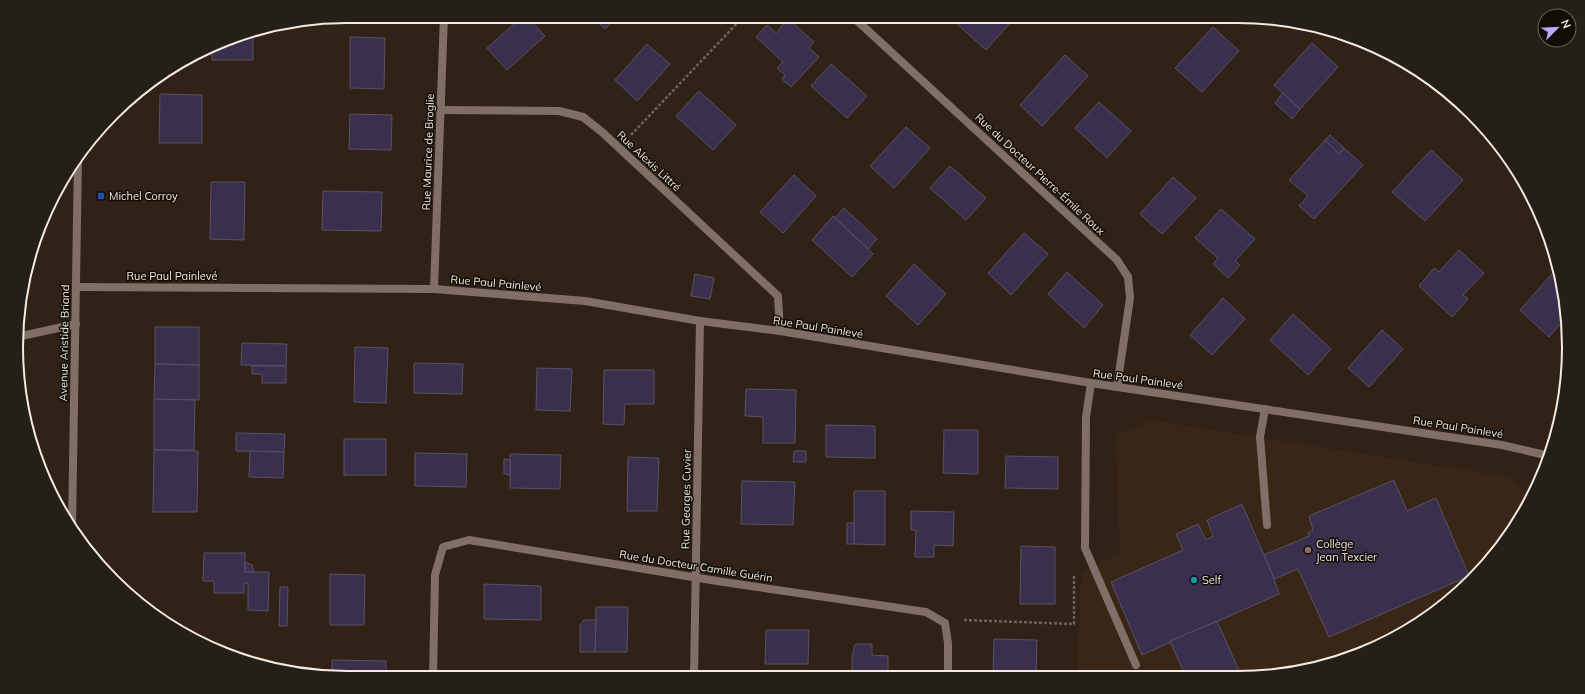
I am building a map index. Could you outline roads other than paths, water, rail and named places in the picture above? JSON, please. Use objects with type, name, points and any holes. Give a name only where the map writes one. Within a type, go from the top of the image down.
[{"type":"street","name":"Rue Maurice de Broglie","points":[[434,289],[444,23]]},
{"type":"street","name":"Rue du Docteur Pierre-Émile Roux","points":[[860,23],[1116,260],[1128,277],[1130,298],[1117,386]]},
{"type":"street","name":"Rue Alexis Littré","points":[[440,110],[559,111],[583,117],[619,148],[778,296],[780,331]]},
{"type":"street","name":"Avenue Aristide Briand","points":[[72,518],[78,167]]},
{"type":"street","name":"Rue Paul Painlevé","points":[[76,287],[434,289],[584,301],[700,321],[780,331],[1091,383],[1519,448],[1544,454]]},
{"type":"street","name":"Rue Georges Cuvier","points":[[694,671],[700,321]]},
{"type":"street","points":[[24,336],[76,324]]},
{"type":"street","points":[[1091,383],[1086,417],[1085,548],[1136,665]]},
{"type":"street","points":[[1265,409],[1260,437],[1267,525]]},
{"type":"street","name":"Rue du Docteur Camille Guérin","points":[[433,671],[435,575],[443,547],[469,540],[696,577],[926,612],[945,623],[948,643],[948,671]]},
{"type":"place","name":"Michel Corroy","points":[[101,196]]},
{"type":"place","name":"Collège Jean Texcier","points":[[1308,550]]},
{"type":"place","name":"Self","points":[[1194,580]]}]
